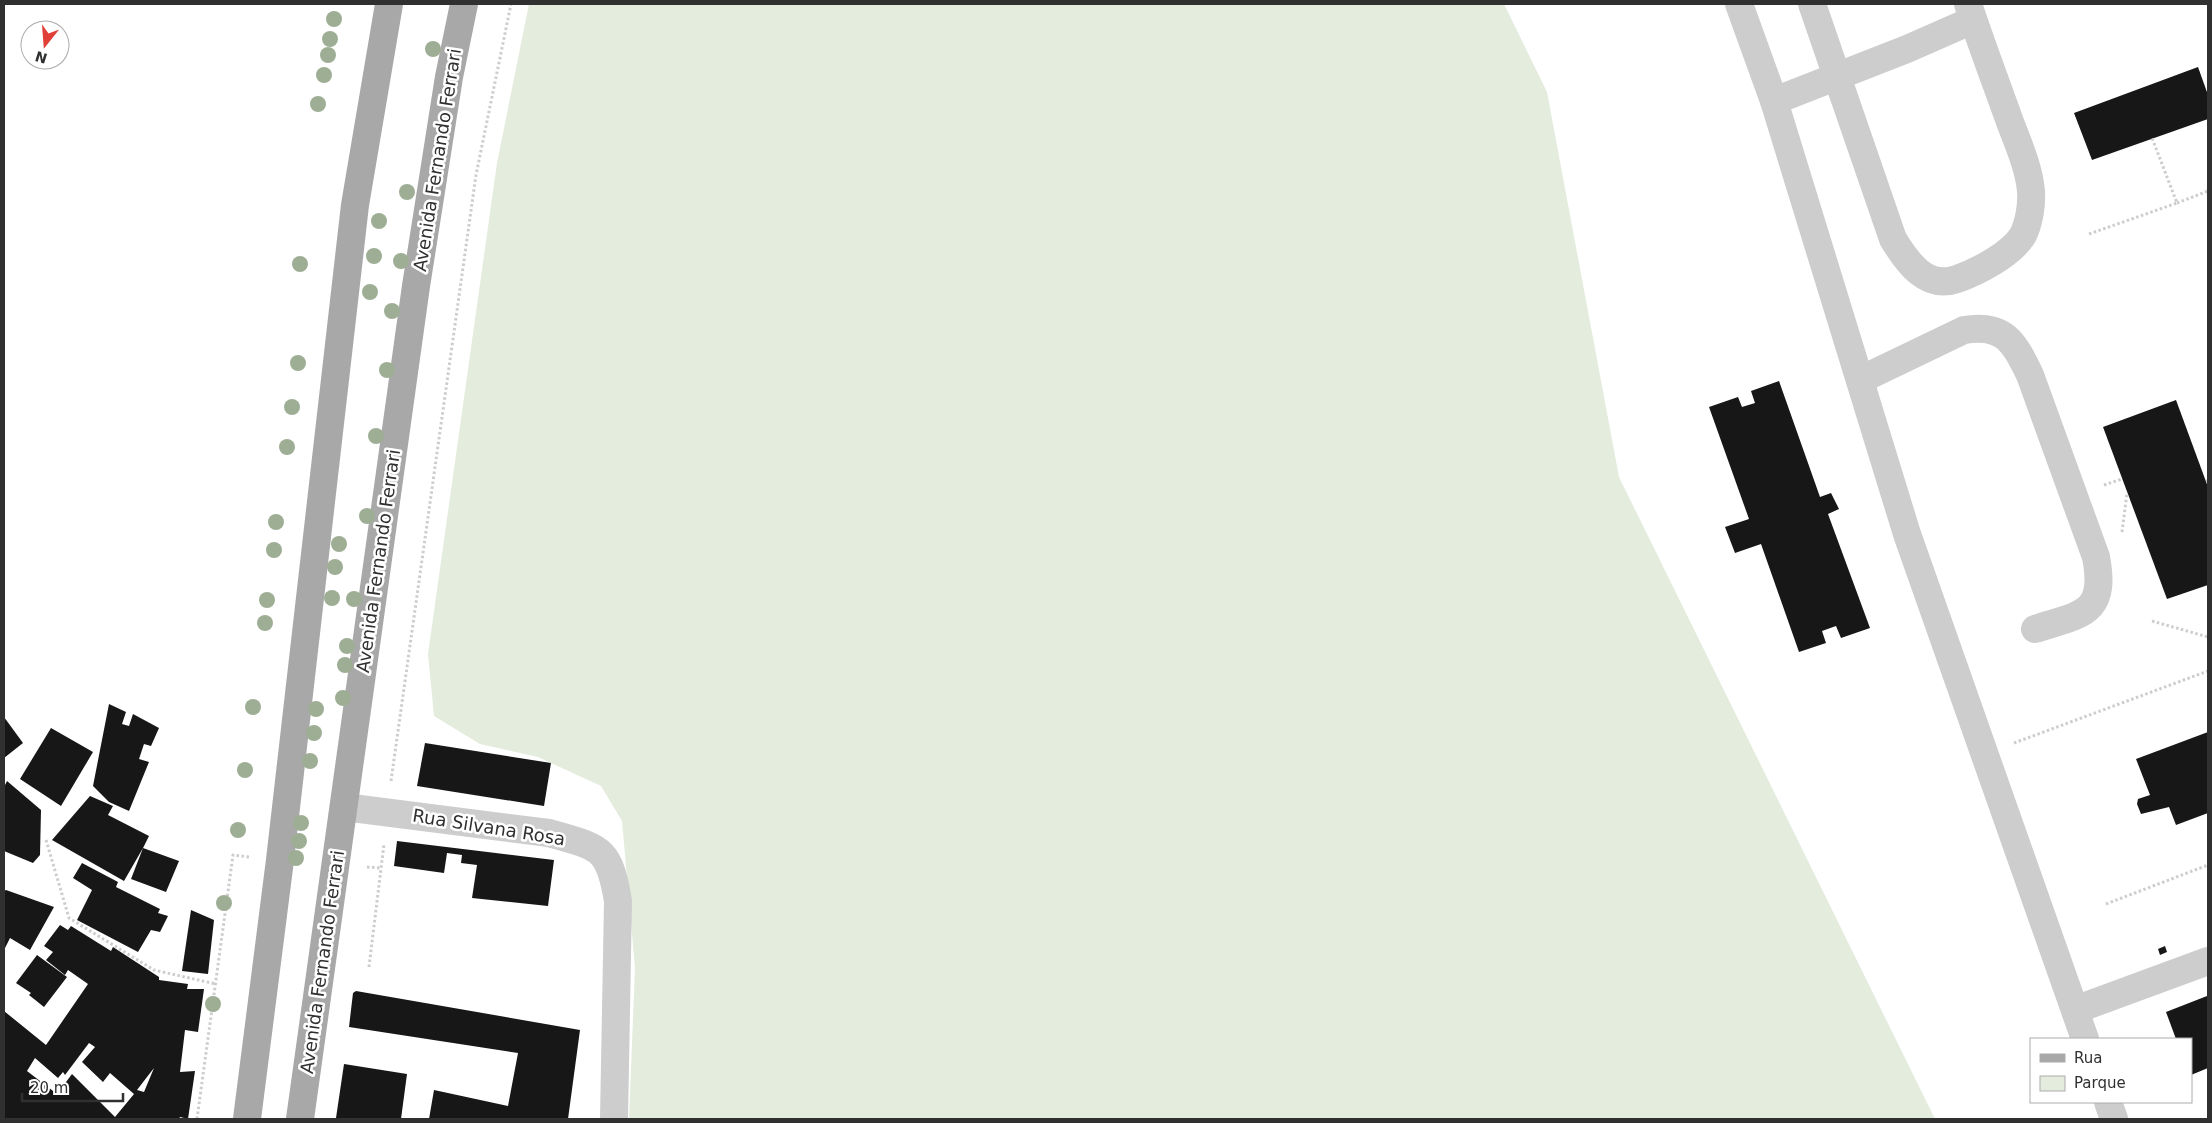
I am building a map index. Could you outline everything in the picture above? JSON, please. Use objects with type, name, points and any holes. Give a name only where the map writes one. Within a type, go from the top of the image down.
[{"type":"main road","points":[[247,1119],[280,860],[356,205],[389,4]]},
{"type":"main road","name":"Avenida Fernando Ferrari","points":[[300,1119],[416,286],[449,77],[464,4]]},
{"type":"street","points":[[1739,4],[1774,101],[1907,534],[2086,1038]]},
{"type":"street","points":[[1774,101],[1838,76],[1970,12],[2022,154],[2031,190],[2029,216],[2022,236],[1990,266],[1955,280],[1940,281],[1927,278],[1905,259],[1893,239],[1838,76],[1812,4]]},
{"type":"street","points":[[1860,380],[1956,334],[1979,328],[1995,330],[2007,337],[2017,349],[2030,375],[2096,557],[2100,581],[2096,600],[2089,608],[2077,615],[2035,629]]},
{"type":"street","name":"Rua Silvana Rosa","points":[[344,806],[549,833],[581,843],[604,854],[613,870],[618,901],[614,1119]]},
{"type":"street","points":[[2075,1010],[2208,961]]},
{"type":"street","points":[[2108,1103],[2114,1119]]},
{"type":"path","points":[[369,967],[389,811],[392,768],[475,185],[511,4]]},
{"type":"path","points":[[2152,138],[2177,203]]},
{"type":"path","points":[[2089,234],[2208,191]]},
{"type":"path","points":[[2152,621],[2208,637]]},
{"type":"path","points":[[1984,754],[2208,671]]},
{"type":"path","points":[[46,840],[69,918],[154,970],[216,984]]},
{"type":"path","points":[[197,1119],[233,855]]},
{"type":"path","points":[[2106,904],[2208,865]]},
{"type":"green space","points":[[529,4],[1504,4],[1547,92],[1619,477],[1935,1119],[629,1119],[635,968],[622,821],[601,786],[538,757],[480,744],[434,716],[428,654],[497,163]]},
{"type":"building","points":[[2198,67],[2208,95],[2208,119],[2092,160],[2074,113]]},
{"type":"building","points":[[1779,381],[1820,497],[1831,493],[1839,509],[1828,514],[1870,628],[1841,638],[1836,626],[1822,631],[1826,643],[1799,652],[1761,544],[1735,553],[1725,527],[1749,519],[1709,407],[1738,397],[1742,407],[1755,403],[1751,391]]},
{"type":"building","points":[[2176,400],[2208,487],[2208,585],[2167,599],[2103,427]]},
{"type":"building","points":[[109,704],[126,712],[122,724],[129,726],[133,714],[159,728],[151,746],[144,744],[139,759],[149,762],[129,811],[109,802],[93,786]]},
{"type":"building","points":[[4,717],[23,743],[4,758]]},
{"type":"building","points":[[51,728],[93,752],[61,806],[20,779]]},
{"type":"building","points":[[2208,732],[2208,813],[2176,825],[2169,807],[2141,814],[2137,804],[2138,799],[2150,795],[2136,759]]},
{"type":"building","points":[[425,743],[551,763],[544,806],[417,786]]},
{"type":"building","points":[[7,781],[41,810],[40,855],[33,863],[4,851],[4,787]]},
{"type":"building","points":[[90,796],[113,806],[108,815],[149,836],[124,881],[52,840]]},
{"type":"building","points":[[397,841],[554,860],[548,906],[472,898],[477,865],[461,863],[462,855],[447,853],[444,873],[394,866]]},
{"type":"building","points":[[143,848],[179,861],[166,892],[131,879]]},
{"type":"building","points":[[82,863],[118,882],[116,887],[160,909],[158,913],[168,916],[160,932],[151,930],[138,952],[77,920],[92,890],[73,878]]},
{"type":"building","points":[[6,890],[54,907],[30,950],[10,938],[4,950],[4,891]]},
{"type":"building","points":[[191,910],[214,920],[208,974],[182,971]]},
{"type":"building","points":[[60,925],[68,930],[71,926],[111,951],[113,947],[159,977],[159,980],[188,984],[187,989],[204,989],[198,1032],[185,1030],[180,1072],[195,1071],[188,1119],[180,1117],[179,1119],[4,1119],[4,1011],[46,1045],[88,984],[68,970],[65,975],[46,960],[53,952],[44,946]],"holes":[[[89,1043],[95,1047],[82,1062],[103,1082],[110,1073],[134,1094],[115,1117],[72,1074],[57,1094],[27,1071],[35,1058],[58,1078],[63,1072],[65,1075]],[[154,1068],[144,1092],[137,1090],[147,1077]]]},
{"type":"building","points":[[2165,946],[2167,952],[2160,955],[2158,949]]},
{"type":"building","points":[[37,955],[67,977],[44,1007],[29,995],[31,993],[16,983]]},
{"type":"building","points":[[356,991],[580,1030],[568,1119],[429,1119],[434,1090],[508,1106],[518,1053],[349,1027],[353,993]]},
{"type":"building","points":[[2207,996],[2208,1068],[2192,1075],[2192,1038],[2176,1038],[2166,1012]]},
{"type":"building","points":[[344,1064],[407,1074],[401,1119],[336,1118]]}]
